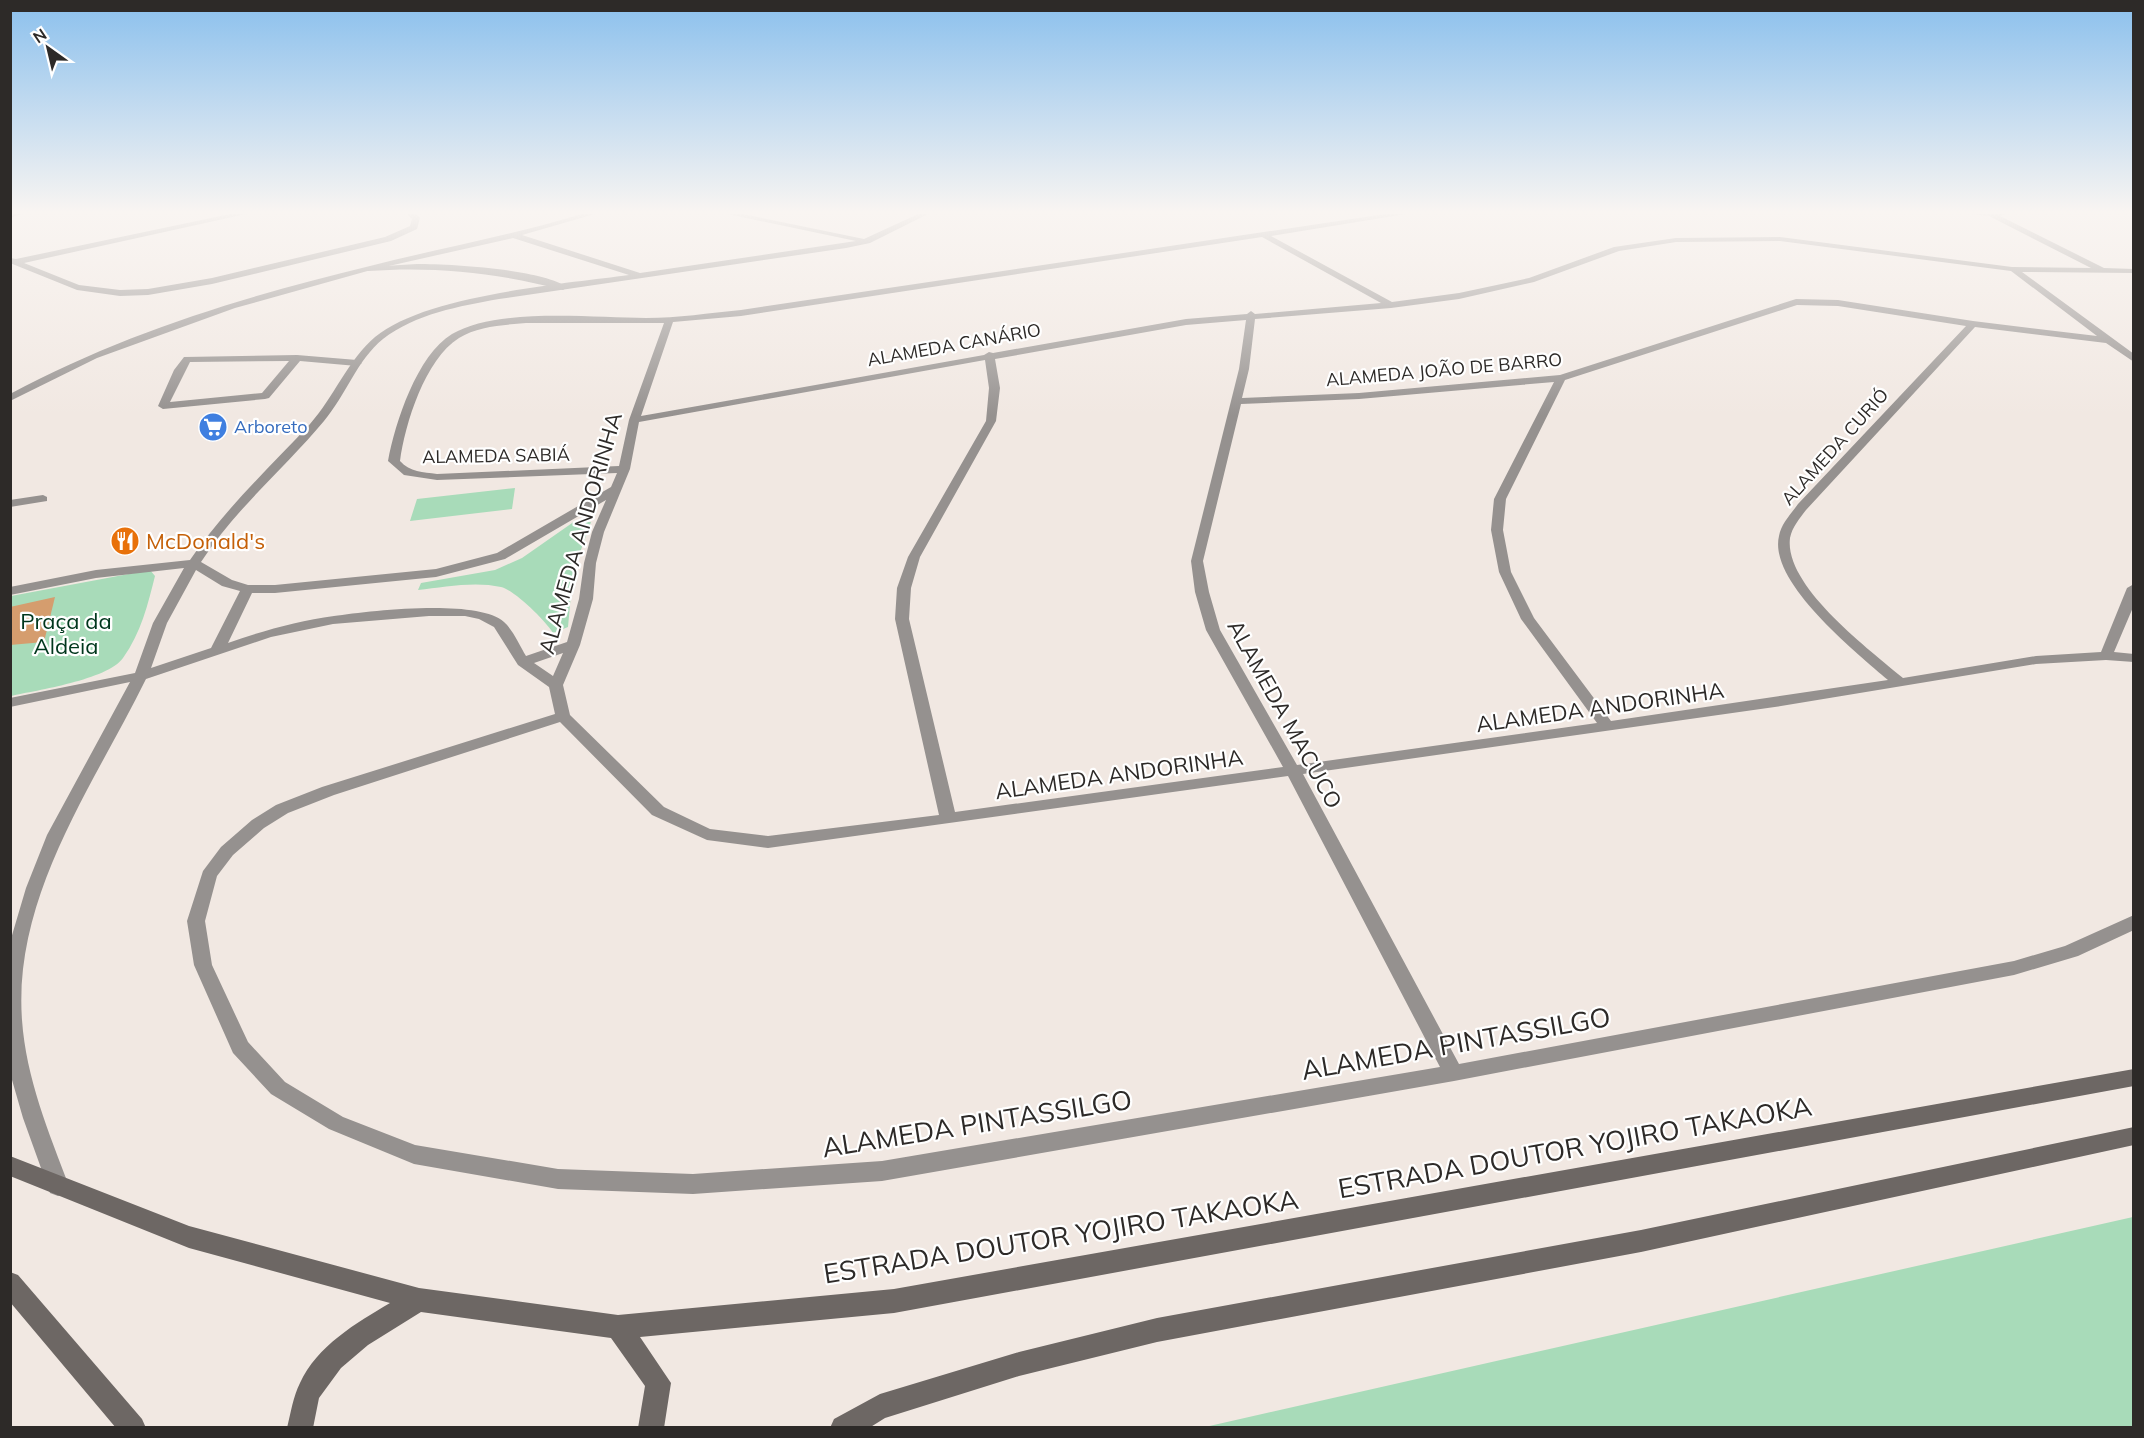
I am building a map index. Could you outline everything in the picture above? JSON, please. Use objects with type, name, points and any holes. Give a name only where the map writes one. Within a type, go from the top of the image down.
[{"type":"main road","name":"ESTRADA DOUTOR YOJIRO TAKAOKA","points":[[10,1166],[189,1237],[419,1300],[618,1327],[894,1301],[2133,1077]]},
{"type":"main road","points":[[843,1428],[880,1407],[1019,1364],[1157,1330],[1641,1241],[2133,1136]]},
{"type":"main road","points":[[10,1283],[134,1428]]},
{"type":"main road","points":[[300,1428],[310,1387],[339,1353],[374,1324],[419,1300]]},
{"type":"main road","points":[[618,1327],[658,1383],[651,1428]]},
{"type":"street","points":[[64,281],[77,286],[120,293],[148,292],[211,281]]},
{"type":"street","points":[[10,398],[61,371],[165,330],[250,302],[325,281]]},
{"type":"street","points":[[539,281],[562,287]]},
{"type":"street","points":[[58,1186],[27,1102],[11,1002],[16,961],[27,914],[46,855],[78,789],[140,676],[160,622],[195,563],[220,525],[254,486],[322,417],[347,384],[357,363],[375,341],[414,320],[470,303],[600,281]]},
{"type":"street","name":"ALAMEDA SABIÁ","points":[[624,469],[437,477],[413,474],[399,469],[394,461],[410,403],[436,355],[453,337],[478,327],[516,321],[669,320],[741,313],[958,281]]},
{"type":"street","points":[[1347,281],[1391,305]]},
{"type":"street","name":"ALAMEDA CANÁRIO","points":[[634,420],[1175,323],[1251,314],[1391,305],[1526,281]]},
{"type":"street","points":[[2028,281],[2133,358]]},
{"type":"street","name":"ALAMEDA JOÃO DE BARRO","points":[[1236,401],[1359,396],[1561,378],[1796,302],[1838,303],[1973,324],[2108,340]]},
{"type":"street","name":"ALAMEDA MACUCO","points":[[1251,314],[1236,401],[1197,561],[1202,592],[1213,630],[1293,771],[1454,1073]]},
{"type":"street","name":"ALAMEDA ANDORINHA","points":[[669,320],[634,420],[624,469],[598,532],[590,563],[586,599],[573,645],[556,685],[563,716],[658,811],[707,834],[768,842],[1608,727],[1781,702],[2036,660],[2106,656],[2133,658]]},
{"type":"street","name":"ALAMEDA CURIÓ","points":[[1899,682],[1823,615],[1795,578],[1786,554],[1784,540],[1790,523],[1802,507],[1973,324]]},
{"type":"street","points":[[948,819],[902,619],[904,588],[914,557],[991,421],[996,400],[996,385],[988,355]]},
{"type":"street","points":[[297,358],[265,396],[163,406],[179,370],[187,359],[297,358],[357,363]]},
{"type":"street","points":[[1561,378],[1500,499],[1497,530],[1505,572],[1528,619],[1608,727]]},
{"type":"street","points":[[10,591],[96,574],[195,563],[227,583],[247,589],[350,583],[436,573],[475,565],[510,551],[617,488]]},
{"type":"street","points":[[10,504],[43,499]]},
{"type":"street","points":[[2106,656],[2133,588]]},
{"type":"street","points":[[218,648],[247,589]]},
{"type":"street","points":[[10,704],[140,676],[218,648],[268,634],[333,620],[429,612],[465,612],[483,616],[499,624],[523,662],[556,685]]},
{"type":"street","points":[[523,662],[573,645]]},
{"type":"street","name":"ALAMEDA PINTASSILGO","points":[[563,716],[328,791],[291,806],[258,824],[227,851],[209,875],[196,921],[203,965],[240,1047],[278,1088],[336,1123],[414,1154],[558,1179],[693,1184],[882,1171],[1454,1073],[2014,968],[2071,951],[2133,922]]},
{"type":"green space","points":[[515,488],[512,509],[410,521],[417,499]]},
{"type":"green space","points":[[575,521],[591,522],[573,572],[568,627],[553,633],[529,607],[507,589],[501,587],[470,585],[418,590],[421,583],[495,570],[522,558]]},
{"type":"green space","name":"Praça da Aldeia","points":[[150,570],[155,576],[143,618],[135,639],[115,666],[71,683],[11,696],[11,596]]},
{"type":"green space","points":[[2133,1217],[2133,1427],[1205,1427]]},
{"type":"building","points":[[55,597],[44,642],[10,645],[10,607]]},
{"type":"place","name":"Arboreto","points":[[213,427]]},
{"type":"place","name":"McDonald's","points":[[125,541]]}]
